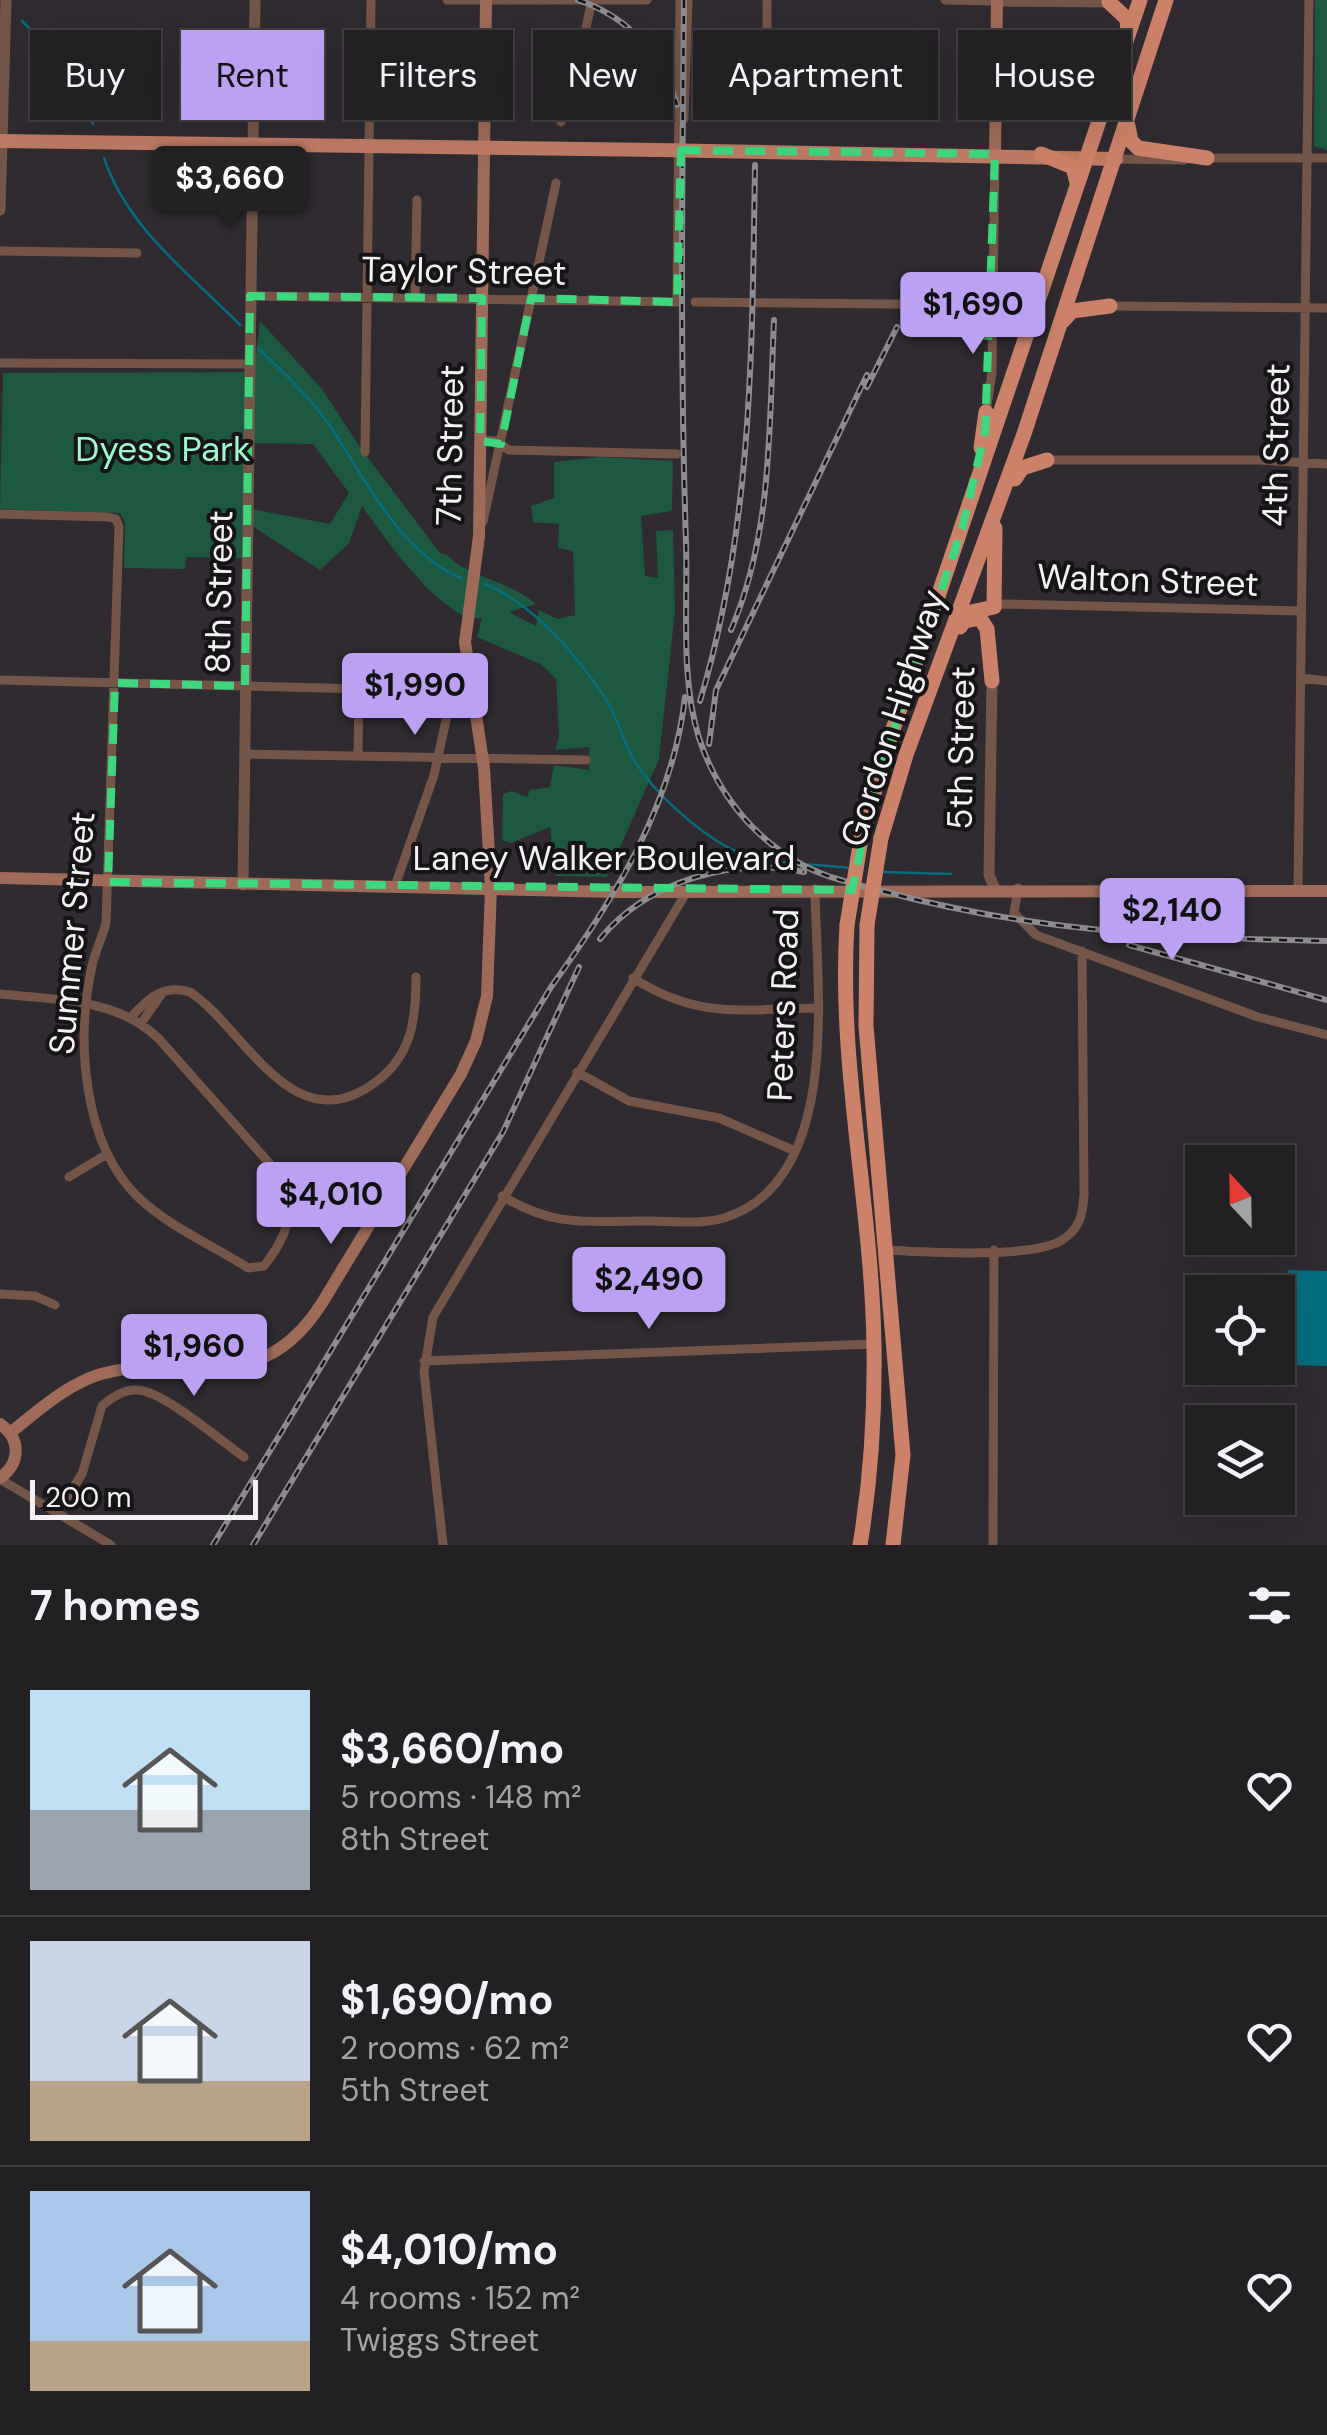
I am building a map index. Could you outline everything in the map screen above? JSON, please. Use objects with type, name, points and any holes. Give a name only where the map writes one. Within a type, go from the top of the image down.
[{"type":"highway","name":"Gordon Highway","points":[[1130,30],[1140,0]]},
{"type":"highway","name":"Gordon Highway","points":[[893,1545],[903,1456],[864,999],[867,925],[881,838],[996,519],[1166,0]]},
{"type":"highway","points":[[1113,1],[1127,19],[1128,30]]},
{"type":"highway","name":"Gordon Highway","points":[[860,1545],[872,1433],[874,1344],[845,1031],[847,925],[861,838],[886,750],[1100,120]]},
{"type":"highway","points":[[1127,124],[1131,141],[1138,148],[1207,158]]},
{"type":"highway","points":[[1042,154],[1075,170],[1076,193]]},
{"type":"highway","points":[[1077,277],[1086,298],[1110,306]]},
{"type":"highway","points":[[1002,305],[1035,300],[1044,286]]},
{"type":"highway","points":[[1002,305],[1026,318],[1027,338]]},
{"type":"highway","points":[[1061,325],[1072,311],[1110,306]]},
{"type":"highway","points":[[962,529],[986,412]]},
{"type":"highway","points":[[1024,434],[1031,451],[1047,460]]},
{"type":"highway","points":[[889,808],[962,623],[976,610],[994,608],[996,519],[1019,470],[1047,460]]},
{"type":"highway","points":[[962,623],[976,617],[984,623],[992,681]]},
{"type":"main road","name":"7th Street","points":[[5,1428],[95,1376],[129,1370],[238,1367],[276,1352],[302,1331],[472,1053],[487,996],[491,888],[491,835],[465,661],[479,536],[486,0]]},
{"type":"main road","points":[[995,154],[997,0]]},
{"type":"main road","points":[[1,141],[1042,154],[1116,159]]},
{"type":"main road","name":"Laney Walker Boulevard","points":[[0,878],[687,890],[1327,890]]},
{"type":"main road","points":[[0,1479],[14,1461],[5,1428]]},
{"type":"street","points":[[0,210],[6,0]]},
{"type":"street","name":"8th Street","points":[[244,885],[255,0]]},
{"type":"street","points":[[365,452],[371,0]]},
{"type":"street","points":[[447,0],[647,0]]},
{"type":"street","points":[[678,182],[680,0]]},
{"type":"street","points":[[678,182],[688,83],[688,0]]},
{"type":"street","points":[[767,0],[767,30]]},
{"type":"street","points":[[945,0],[1113,1]]},
{"type":"street","name":"4th Street","points":[[1298,890],[1309,0]]},
{"type":"street","points":[[560,122],[569,106],[592,1]]},
{"type":"street","points":[[986,412],[1002,305],[995,154]]},
{"type":"street","points":[[1116,159],[1327,158]]},
{"type":"street","points":[[479,536],[556,182]]},
{"type":"street","name":"Taylor Street","points":[[250,296],[677,302],[678,182]]},
{"type":"street","points":[[415,297],[417,200]]},
{"type":"street","points":[[0,252],[137,253]]},
{"type":"street","points":[[695,302],[1002,305]]},
{"type":"street","points":[[1110,306],[1327,308]]},
{"type":"street","points":[[0,362],[250,360]]},
{"type":"street","points":[[480,440],[501,444],[509,450],[677,454]]},
{"type":"street","points":[[1047,460],[1258,460],[1327,464]]},
{"type":"street","name":"Summer Street","points":[[0,514],[116,519],[115,683],[106,923],[92,965],[87,1094],[108,1154],[130,1189],[149,1207],[248,1268],[258,1269],[268,1262],[286,1230],[290,1205],[286,1182],[137,1020]]},
{"type":"street","name":"Walton Street","points":[[994,608],[1003,604],[1301,611]]},
{"type":"street","name":"5th Street","points":[[994,608],[989,875],[994,889]]},
{"type":"street","points":[[446,691],[465,661]]},
{"type":"street","points":[[1300,678],[1327,680]]},
{"type":"street","points":[[0,680],[446,691]]},
{"type":"street","points":[[358,756],[359,688]]},
{"type":"street","points":[[395,886],[438,758],[450,702],[446,691]]},
{"type":"street","points":[[244,754],[586,760]]},
{"type":"street","points":[[1018,888],[1012,908],[1036,936],[1268,1021],[1327,1035]]},
{"type":"street","name":"Peters Road","points":[[502,1196],[550,1220],[715,1220],[760,1199],[779,1180],[795,1151],[813,1094],[814,889]]},
{"type":"street","points":[[443,1545],[424,1360],[438,1306],[687,890]]},
{"type":"street","points":[[884,1250],[994,1250],[1056,1244],[1071,1234],[1082,1216],[1082,951]]},
{"type":"street","points":[[0,994],[88,1005],[137,1020],[163,991],[182,989],[196,996],[280,1082],[306,1095],[331,1097],[368,1088],[395,1065],[414,1022],[416,977]]},
{"type":"street","points":[[632,978],[666,1000],[690,1007],[816,1008]]},
{"type":"street","points":[[577,1072],[629,1101],[719,1118],[795,1151]]},
{"type":"street","points":[[69,1176],[108,1154]]},
{"type":"street","points":[[993,1545],[994,1250]]},
{"type":"street","points":[[0,1294],[35,1296],[55,1305]]},
{"type":"street","points":[[424,1360],[874,1344]]},
{"type":"street","points":[[58,1510],[82,1474],[102,1406],[131,1390],[160,1400],[244,1457]]},
{"type":"street","points":[[14,1461],[25,1490]]},
{"type":"street","points":[[0,1479],[58,1510],[96,1541],[111,1545]]},
{"type":"highlighted area","points":[[681,150],[995,154],[985,432],[962,529],[873,791],[852,890],[108,882],[115,683],[245,686],[250,296],[482,298],[480,441],[501,444],[531,298],[677,302]]},
{"type":"green space","points":[[1315,0],[1327,0],[1327,150],[1314,146]]},
{"type":"green space","name":"Dyess Park","points":[[260,321],[322,389],[362,450],[440,553],[527,597],[536,604],[509,612],[536,626],[539,610],[558,619],[575,615],[573,551],[558,548],[559,524],[533,522],[531,506],[554,498],[554,462],[599,457],[673,461],[672,511],[641,516],[645,576],[658,578],[656,531],[673,530],[675,611],[659,759],[607,877],[556,876],[550,827],[511,843],[502,840],[503,794],[512,791],[527,797],[530,790],[550,787],[554,765],[589,770],[589,747],[555,750],[559,736],[556,679],[542,665],[477,637],[482,618],[467,616],[432,593],[362,506],[349,543],[320,570],[252,526],[252,509],[330,524],[349,493],[313,444],[244,443],[242,558],[186,557],[185,569],[124,568],[125,522],[120,513],[0,509],[3,373],[254,372]]},
{"type":"water","points":[[1288,1270],[1327,1271],[1327,1366],[1295,1365],[1295,1275],[1288,1275]]},
{"type":"waterway","points":[[22,21],[63,62],[93,124]]},
{"type":"waterway","points":[[104,158],[128,207],[144,228],[240,325]]},
{"type":"waterway","points":[[259,349],[320,413],[401,531],[439,566],[461,578]]},
{"type":"waterway","points":[[485,584],[537,617],[568,648],[605,698],[642,772],[690,821],[743,854],[773,861],[849,868]]},
{"type":"waterway","points":[[882,872],[951,874]]},
{"type":"railway","points":[[578,0],[613,17],[641,40],[662,70],[677,105]]},
{"type":"railway","points":[[684,0],[682,339],[687,666],[699,738],[732,802],[768,841],[806,867],[942,905],[1105,930],[1327,941]]},
{"type":"railway","points":[[700,701],[731,569],[740,502],[753,301],[755,165]]},
{"type":"railway","points":[[731,630],[745,593],[762,517],[774,320]]},
{"type":"railway","points":[[867,387],[897,327]]},
{"type":"railway","points":[[709,744],[716,690],[867,375]]},
{"type":"railway","points":[[213,1545],[551,987],[617,886],[654,814],[668,776],[685,697]]},
{"type":"railway","points":[[600,939],[641,902],[693,878],[749,868],[804,872]]},
{"type":"railway","points":[[1129,945],[1327,1000]]},
{"type":"railway","points":[[253,1545],[503,1132],[579,967]]}]
